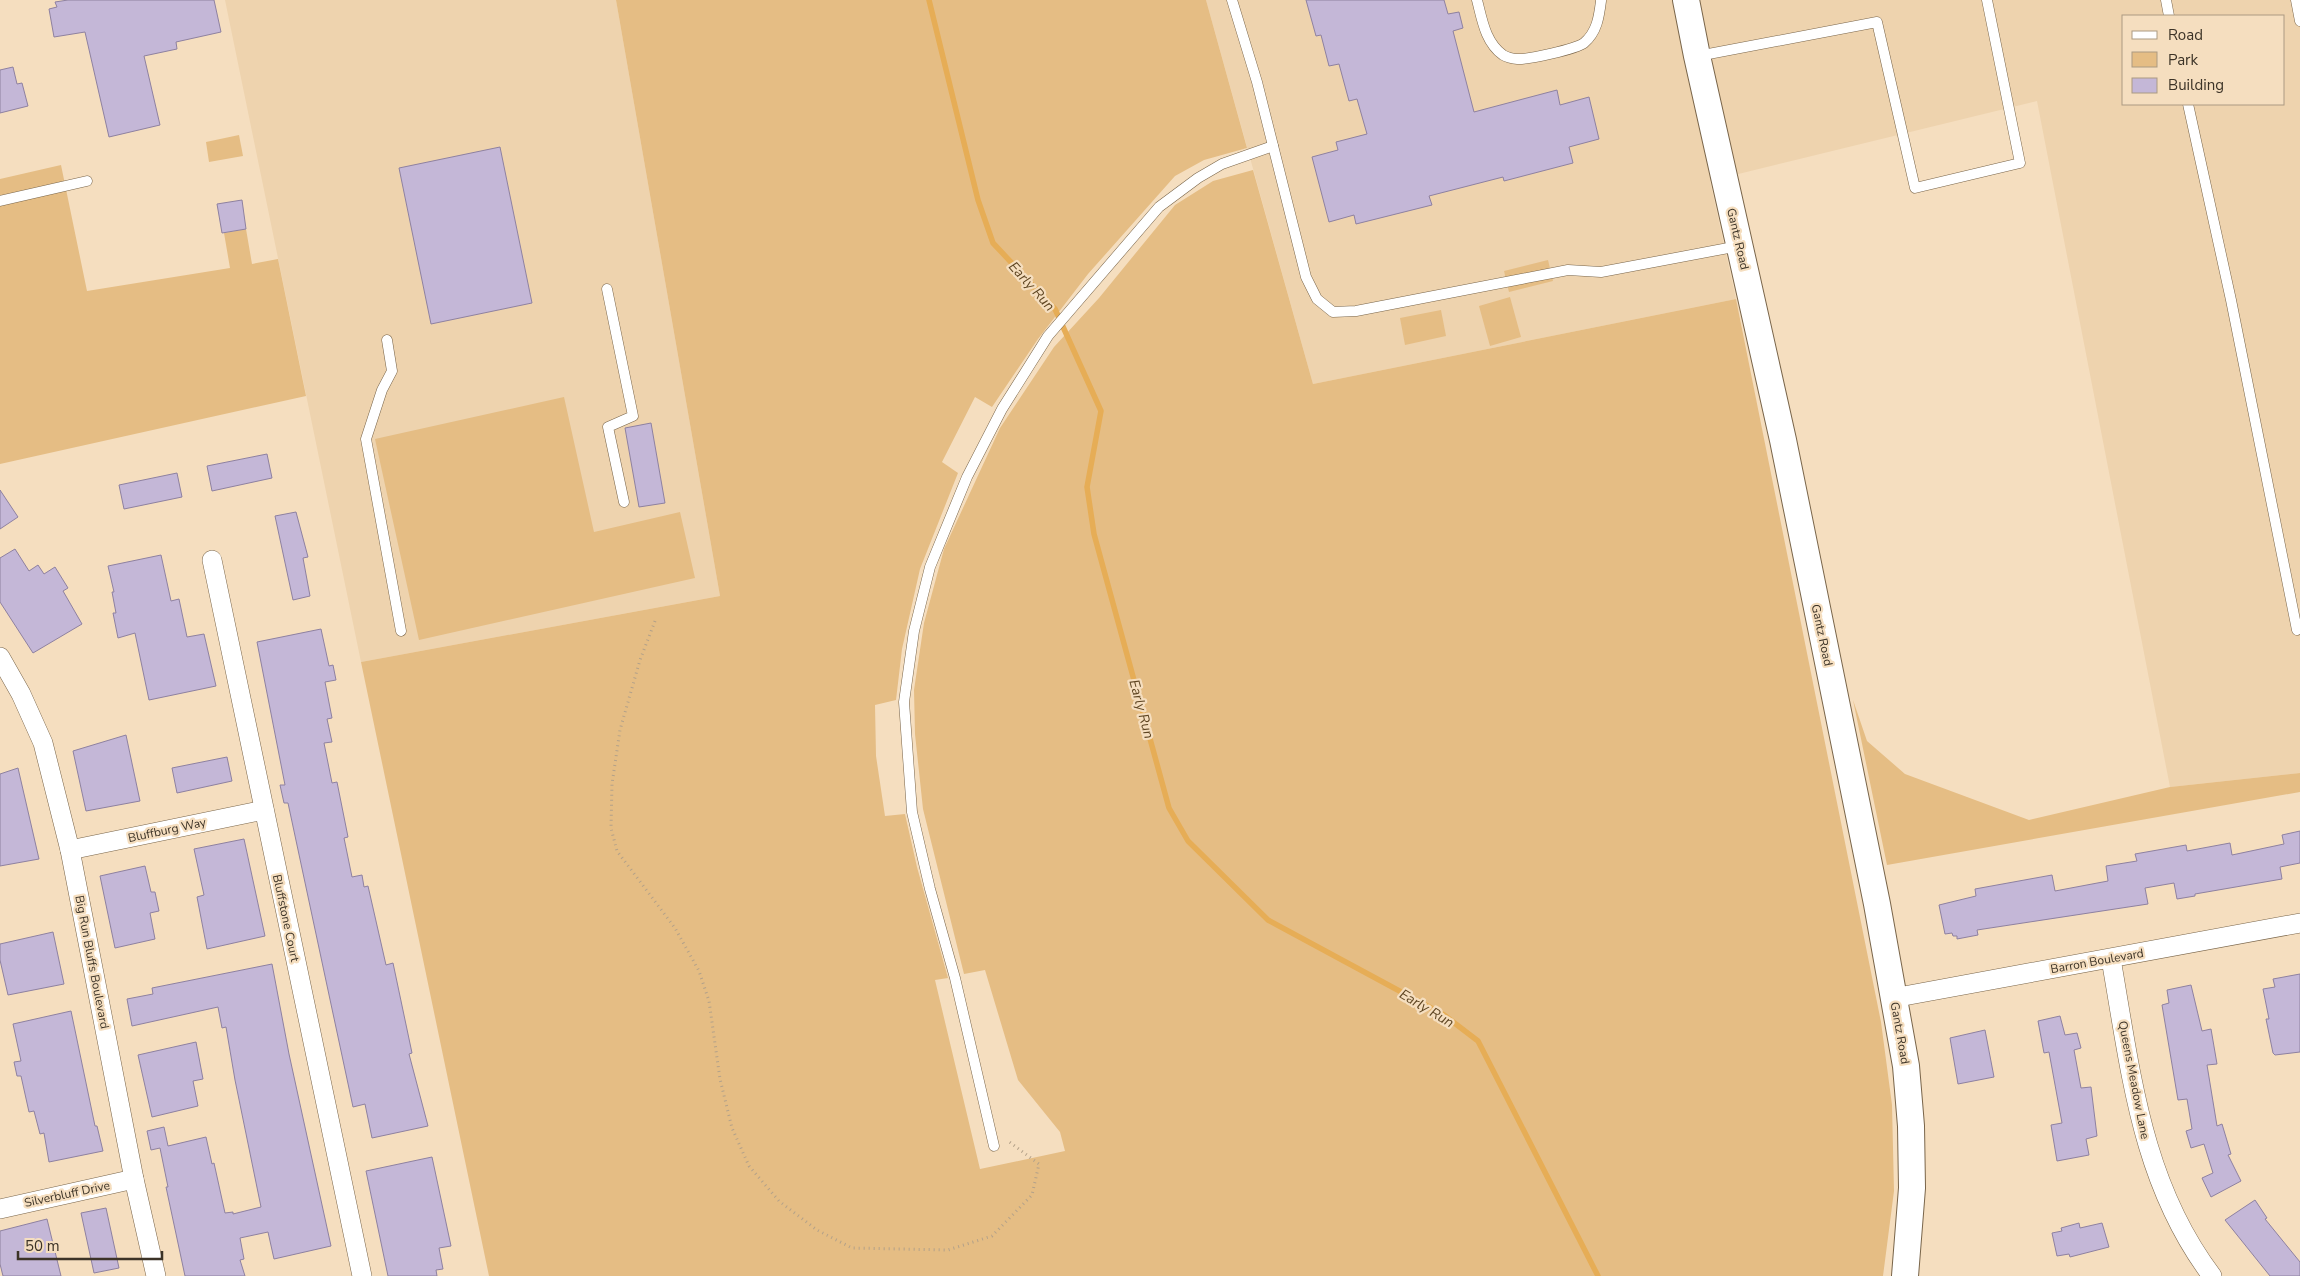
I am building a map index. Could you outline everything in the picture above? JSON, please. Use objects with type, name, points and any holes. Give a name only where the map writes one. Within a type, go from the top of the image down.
[{"type":"main road","name":"Gantz Road","points":[[1686,0],[1783,440],[1877,904],[1906,1066],[1911,1126],[1912,1188],[1905,1276]]},
{"type":"street","name":"Bluffstone Court","points":[[212,560],[362,1276]]},
{"type":"street","name":"Big Run Bluffs Boulevard","points":[[0,657],[21,694],[43,743],[70,850],[134,1179],[156,1276]]},
{"type":"street","name":"Bluffburg Way","points":[[70,850],[264,810]]},
{"type":"street","name":"Barron Boulevard","points":[[1894,998],[2300,923]]},
{"type":"street","name":"Queens Meadow Lane","points":[[2111,959],[2140,1120],[2155,1172],[2174,1217],[2197,1257],[2212,1276]]},
{"type":"street","name":"Silverbluff Drive","points":[[0,1209],[134,1179]]},
{"type":"lane","points":[[1232,0],[1246,43],[1306,277],[1317,299],[1334,312],[1356,311],[1568,270],[1601,272],[1739,246]]},
{"type":"lane","points":[[1477,0],[1485,30],[1493,46],[1504,56],[1518,60],[1570,50],[1584,43],[1598,24],[1603,0]]},
{"type":"lane","points":[[1697,56],[1877,22],[1915,188],[2020,163],[1987,0]]},
{"type":"lane","points":[[2166,0],[2169,15]]},
{"type":"lane","points":[[2296,0],[2300,21]]},
{"type":"lane","points":[[2188,105],[2231,300],[2297,630]]},
{"type":"lane","points":[[994,1146],[955,978],[930,889],[912,812],[904,702],[914,632],[930,567],[967,477],[1002,409],[1048,336],[1158,207],[1198,178],[1222,164],[1273,146]]},
{"type":"lane","points":[[0,201],[87,181]]},
{"type":"lane","points":[[606,290],[633,416],[608,427],[624,502]]},
{"type":"lane","points":[[387,340],[392,370],[382,390],[366,439],[401,631]]},
{"type":"path","points":[[655,621],[640,660],[620,730],[612,784],[611,828],[617,851],[675,928],[699,971],[709,1001],[720,1079],[732,1128],[749,1166],[779,1201],[817,1230],[852,1248],[948,1250],[992,1236],[1032,1195],[1039,1164],[990,1127]]},
{"type":"shaded area","points":[[225,0],[616,0],[720,596],[361,662]]},
{"type":"shaded area","points":[[1206,0],[2300,0],[2300,773],[2170,787],[2037,101],[1710,181],[1736,299],[1313,384]]},
{"type":"green space","points":[[616,0],[1206,0],[1247,148],[1204,160],[1175,176],[1088,274],[1038,339],[992,407],[975,397],[942,462],[958,473],[920,569],[902,649],[896,700],[875,705],[876,756],[885,816],[905,814],[917,867],[948,978],[935,980],[980,1169],[1065,1151],[1060,1132],[1018,1080],[985,970],[964,974],[923,809],[915,734],[914,690],[924,623],[944,549],[1000,428],[1054,347],[1099,298],[1175,205],[1213,181],[1253,170],[1313,384],[1736,299],[1881,1022],[1892,1105],[1894,1191],[1883,1276],[489,1276],[361,662],[720,596]]},
{"type":"green space","points":[[239,135],[243,156],[209,162],[206,142]]},
{"type":"green space","points":[[61,165],[87,291],[230,268],[224,233],[246,229],[252,264],[278,259],[306,396],[0,464],[0,179]]},
{"type":"green space","points":[[1548,260],[1553,281],[1509,292],[1504,271]]},
{"type":"green space","points":[[1510,297],[1521,337],[1490,346],[1479,306]]},
{"type":"green space","points":[[1441,310],[1446,336],[1405,345],[1400,318]]},
{"type":"green space","points":[[564,397],[594,532],[680,512],[695,578],[419,640],[375,439]]},
{"type":"green space","points":[[1853,700],[1867,741],[1905,774],[2029,820],[2170,787],[2300,773],[2300,792],[1887,865]]},
{"type":"building","points":[[68,0],[214,0],[221,32],[176,42],[177,49],[144,56],[160,125],[109,137],[85,32],[54,37],[49,9],[57,7],[55,2]]},
{"type":"building","points":[[1306,0],[1444,0],[1448,14],[1459,12],[1463,28],[1453,31],[1474,112],[1557,90],[1560,105],[1589,97],[1599,139],[1569,147],[1573,163],[1504,181],[1503,177],[1429,196],[1432,205],[1356,224],[1354,215],[1329,222],[1312,157],[1338,150],[1336,142],[1367,134],[1357,99],[1349,101],[1339,64],[1329,66],[1321,35],[1316,36]]},
{"type":"building","points":[[13,67],[17,84],[22,83],[28,106],[0,113],[0,70]]},
{"type":"building","points":[[500,147],[532,303],[431,324],[399,168]]},
{"type":"building","points":[[242,200],[246,229],[222,233],[217,204]]},
{"type":"building","points":[[651,423],[665,503],[639,507],[625,428]]},
{"type":"building","points":[[267,454],[272,478],[212,491],[207,466]]},
{"type":"building","points":[[177,473],[182,497],[124,509],[119,485]]},
{"type":"building","points":[[0,490],[18,517],[0,529]]},
{"type":"building","points":[[296,512],[308,557],[303,558],[310,596],[293,600],[275,516]]},
{"type":"building","points":[[15,549],[29,571],[38,565],[44,574],[55,567],[68,588],[63,591],[82,624],[33,653],[0,602],[0,558]]},
{"type":"building","points":[[161,555],[171,601],[179,599],[187,637],[204,634],[216,686],[149,700],[135,633],[118,638],[113,613],[116,613],[112,592],[114,592],[108,566]]},
{"type":"building","points":[[321,629],[329,666],[333,665],[336,680],[325,682],[332,718],[327,719],[332,742],[324,743],[332,783],[337,782],[348,837],[344,838],[352,877],[362,875],[364,887],[368,886],[386,965],[393,963],[412,1053],[409,1054],[428,1126],[372,1138],[365,1104],[353,1107],[288,803],[284,803],[280,785],[285,785],[257,642]]},
{"type":"building","points":[[126,735],[140,801],[86,811],[73,751]]},
{"type":"building","points":[[227,757],[232,781],[177,793],[172,768]]},
{"type":"building","points":[[18,768],[39,859],[0,866],[0,774]]},
{"type":"building","points":[[2300,831],[2300,863],[2280,867],[2282,879],[2195,894],[2195,896],[2177,899],[2174,883],[2145,888],[2148,904],[1977,930],[1978,935],[1957,939],[1957,936],[1953,936],[1952,933],[1945,934],[1939,905],[1976,896],[1975,889],[2052,875],[2055,891],[2108,881],[2106,866],[2137,861],[2135,854],[2186,845],[2187,851],[2230,843],[2232,855],[2284,844],[2282,835]]},
{"type":"building","points":[[244,839],[265,936],[207,949],[197,897],[204,895],[194,849]]},
{"type":"building","points":[[145,866],[151,892],[155,892],[159,911],[150,913],[155,939],[115,948],[100,876]]},
{"type":"building","points":[[53,932],[64,984],[8,995],[0,960],[0,944]]},
{"type":"building","points":[[272,964],[289,1054],[331,1246],[274,1259],[268,1232],[240,1238],[244,1259],[240,1260],[245,1276],[185,1276],[166,1187],[168,1187],[160,1148],[151,1150],[147,1131],[164,1127],[168,1146],[206,1137],[225,1213],[233,1212],[233,1214],[261,1207],[226,1027],[222,1028],[218,1007],[132,1026],[127,999],[153,994],[152,988]]},
{"type":"building","points":[[2300,974],[2300,1052],[2275,1055],[2266,1019],[2269,1019],[2263,989],[2275,987],[2273,979]]},
{"type":"building","points":[[2191,985],[2202,1031],[2211,1029],[2217,1064],[2207,1065],[2217,1126],[2222,1124],[2231,1154],[2228,1155],[2241,1181],[2211,1197],[2202,1178],[2213,1173],[2204,1144],[2191,1148],[2186,1131],[2192,1129],[2187,1099],[2178,1100],[2162,1005],[2169,1003],[2167,990]]},
{"type":"building","points":[[71,1011],[95,1126],[97,1126],[103,1151],[49,1162],[44,1133],[40,1134],[34,1111],[29,1112],[21,1076],[17,1076],[14,1062],[21,1061],[13,1024]]},
{"type":"building","points":[[2060,1016],[2065,1035],[2077,1033],[2081,1048],[2074,1050],[2081,1088],[2091,1087],[2097,1136],[2086,1139],[2089,1155],[2057,1161],[2051,1125],[2062,1123],[2049,1052],[2044,1053],[2038,1021]]},
{"type":"building","points":[[1985,1030],[1994,1077],[1958,1084],[1950,1038]]},
{"type":"building","points":[[196,1042],[203,1079],[193,1081],[198,1106],[152,1117],[138,1055]]},
{"type":"building","points":[[432,1157],[451,1246],[439,1248],[443,1269],[436,1270],[437,1276],[388,1276],[366,1171]]},
{"type":"building","points":[[2255,1200],[2267,1218],[2265,1219],[2300,1262],[2300,1276],[2270,1276],[2225,1220]]},
{"type":"building","points":[[106,1208],[119,1268],[94,1273],[81,1213]]},
{"type":"building","points":[[47,1219],[61,1276],[3,1276],[0,1264],[0,1231]]},
{"type":"building","points":[[2079,1223],[2080,1228],[2102,1223],[2109,1247],[2070,1257],[2069,1254],[2057,1256],[2052,1233],[2062,1231],[2061,1228]]},
{"type":"waterway","name":"Early Run","points":[[929,0],[978,200],[993,243],[1055,309],[1101,411],[1087,487],[1094,534],[1169,808],[1188,841],[1268,920],[1444,1015],[1478,1041],[1598,1276]]}]
